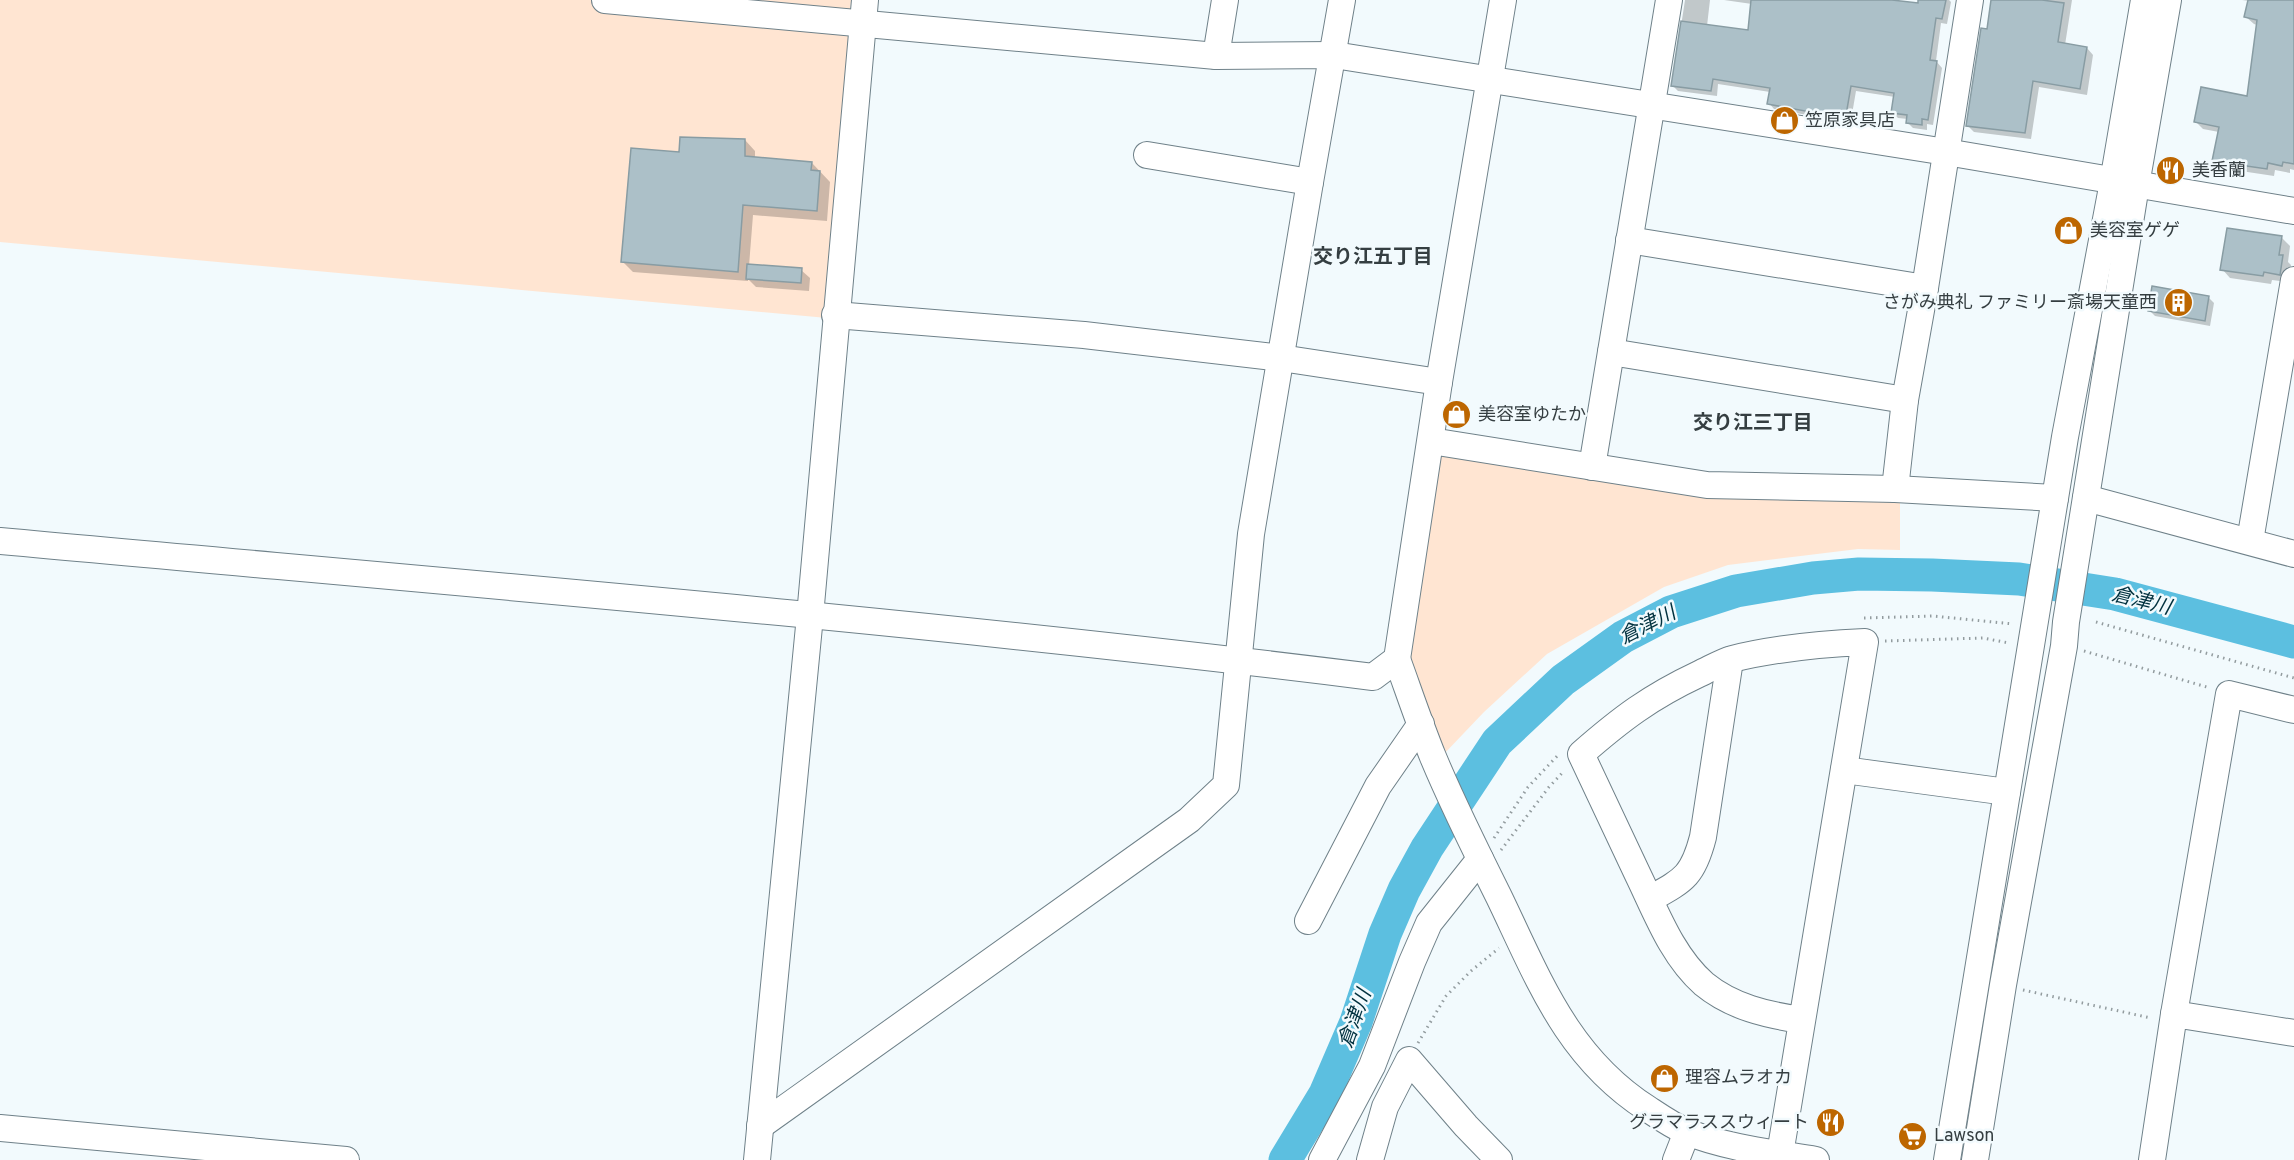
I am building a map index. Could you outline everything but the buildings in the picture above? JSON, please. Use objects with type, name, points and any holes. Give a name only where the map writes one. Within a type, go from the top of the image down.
[{"type":"street","points":[[605,0],[864,12],[1216,56],[1334,55],[1946,152],[2294,211]]},
{"type":"street","points":[[1216,56],[1225,0]]},
{"type":"street","points":[[760,1126],[1189,820],[1226,785],[1251,534],[1342,0]]},
{"type":"street","points":[[1503,0],[1439,382],[1397,659],[1433,758],[1480,858],[1552,1006],[1566,1030],[1584,1053],[1623,1092],[1687,1132],[1721,1142],[1816,1160]]},
{"type":"street","points":[[1592,468],[1669,0]]},
{"type":"street","points":[[1895,489],[1905,400],[1970,0]]},
{"type":"street","points":[[1975,1160],[2086,498],[2125,184],[2144,0]]},
{"type":"street","points":[[1947,1160],[2055,498],[2125,184],[2169,0]]},
{"type":"street","points":[[757,1160],[810,616],[864,12]]},
{"type":"street","points":[[1147,155],[1310,182]]},
{"type":"street","points":[[1629,240],[1925,288]]},
{"type":"street","points":[[2250,541],[2285,393],[2294,280]]},
{"type":"street","points":[[836,315],[1084,335],[1281,358],[1439,382]]},
{"type":"street","points":[[1611,352],[1905,400]]},
{"type":"street","points":[[1431,441],[1592,468],[1707,484],[1895,489],[2055,498]]},
{"type":"street","points":[[2086,498],[2294,554]]},
{"type":"street","points":[[0,541],[810,616],[1237,660],[1373,677],[1397,659]]},
{"type":"street","points":[[1780,1154],[1865,642],[1779,649],[1730,660],[1667,689],[1641,705],[1581,754],[1675,949],[1690,971],[1725,998],[1772,1016],[1802,1020]]},
{"type":"street","points":[[1650,899],[1678,883],[1692,870],[1698,855],[1703,837],[1730,660]]},
{"type":"street","points":[[2152,1160],[2173,1019],[2229,694],[2294,710]]},
{"type":"street","points":[[1308,921],[1378,786],[1420,724]]},
{"type":"street","points":[[1844,770],[2007,792]]},
{"type":"street","points":[[1322,1160],[1372,1066],[1429,923],[1480,858]]},
{"type":"street","points":[[2173,1019],[2294,1033]]},
{"type":"street","points":[[1370,1160],[1385,1107],[1409,1060],[1499,1160]]},
{"type":"street","points":[[0,1128],[346,1160]]},
{"type":"street","points":[[1676,1160],[1687,1132]]},
{"type":"path","points":[[2096,622],[2294,678]]},
{"type":"path","points":[[2065,634],[2229,694]]},
{"type":"path","points":[[1865,642],[1983,638],[2031,647]]},
{"type":"path","points":[[1480,858],[1520,822],[1581,754]]},
{"type":"path","points":[[1409,1060],[1446,996],[1471,971],[1517,934]]},
{"type":"path","points":[[2003,985],[2173,1019]]},
{"type":"shaded area","points":[[0,0],[851,0],[827,318],[0,242]]},
{"type":"shaded area","points":[[1437,450],[1900,498],[1900,550],[1858,549],[1728,565],[1664,587],[1547,654],[1484,712],[1443,755],[1404,655]]},
{"type":"waterway","name":"倉津川","points":[[1285,1160],[1325,1094],[1356,1022],[1385,934],[1404,890],[1427,848],[1497,742],[1563,680],[1623,637],[1671,612],[1736,591],[1813,578],[1859,574],[2019,579],[2115,594],[2294,642]]},
{"type":"place","name":"笠原家具店","points":[[1784,121]]},
{"type":"place","name":"美香蘭","points":[[2171,171]]},
{"type":"place","name":"美容室ゲゲ","points":[[2069,231]]},
{"type":"place","name":"さがみ典礼 ファミリー斎場天童西","points":[[2178,303]]},
{"type":"place","name":"美容室ゆたか","points":[[1457,415]]},
{"type":"place","name":"理容ムラオカ","points":[[1664,1078]]},
{"type":"place","name":"グラマラススウィート","points":[[1830,1123]]},
{"type":"place","name":"Lawson","points":[[1913,1136]]},
{"type":"district","name":"交り江五丁目","points":[[1373,258]]},
{"type":"district","name":"交り江三丁目","points":[[1753,424]]}]
